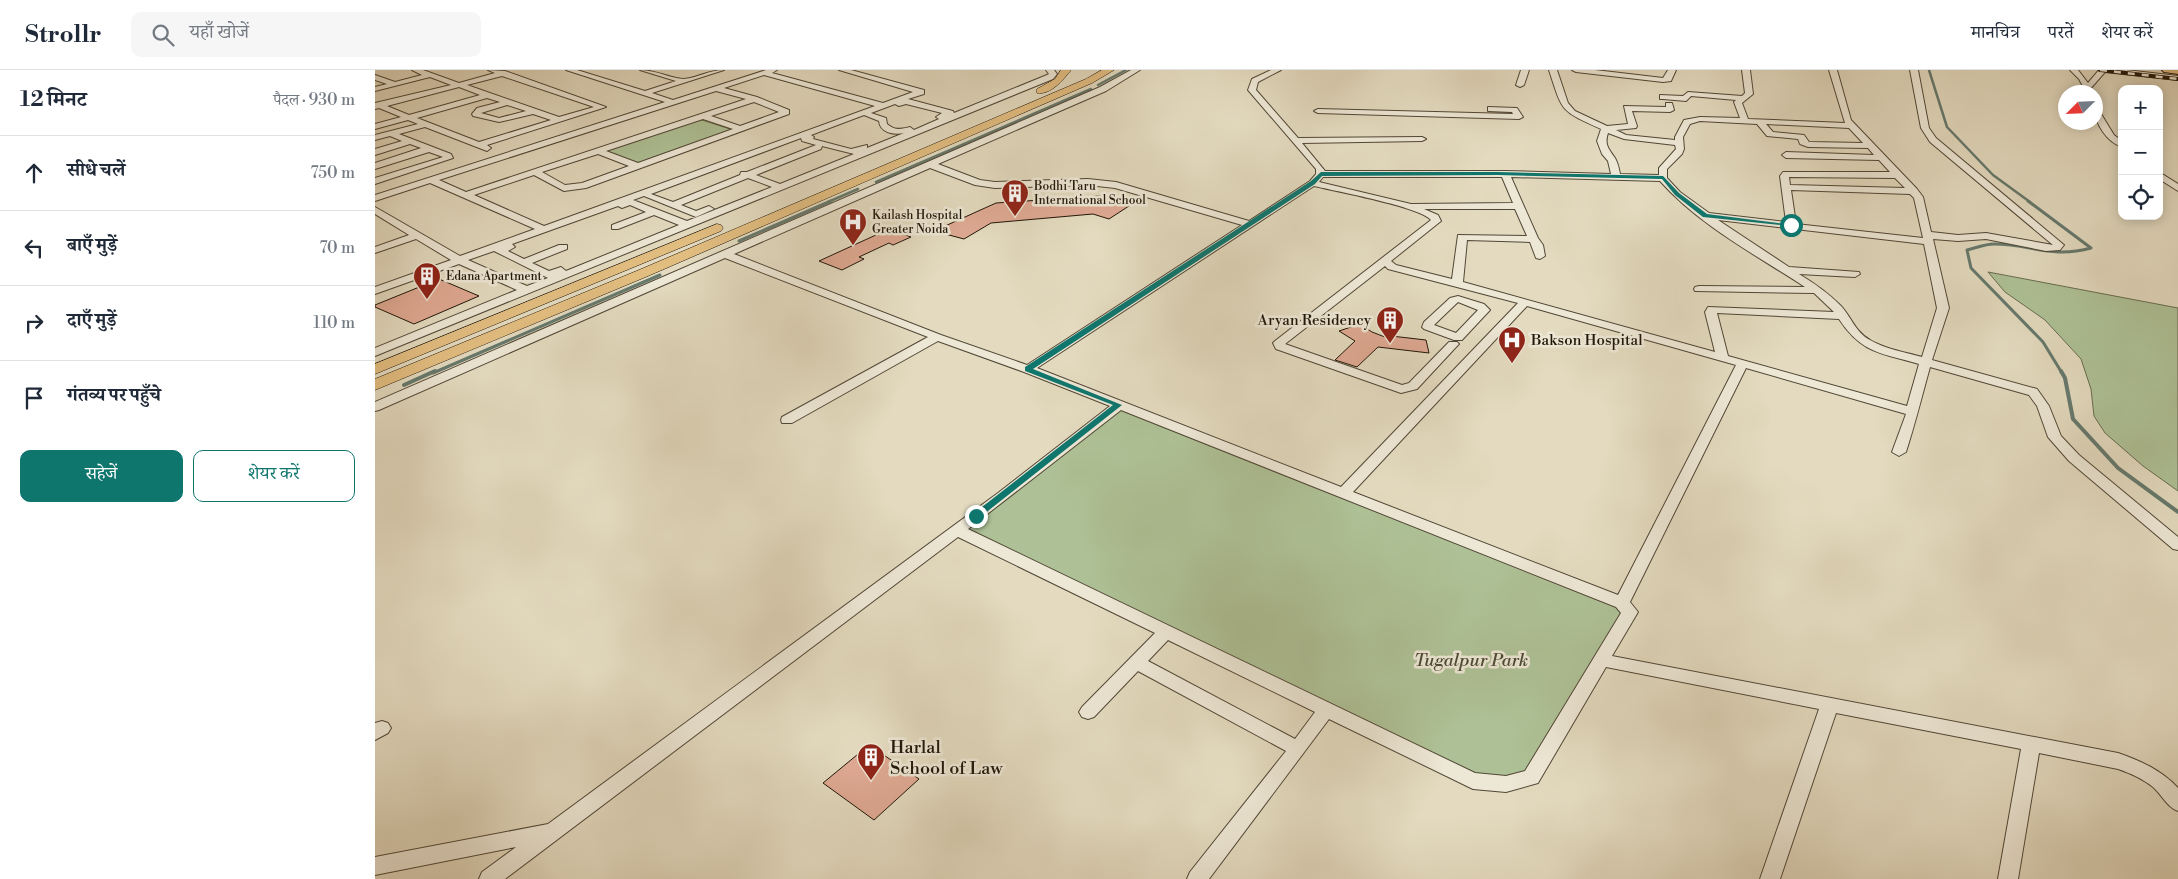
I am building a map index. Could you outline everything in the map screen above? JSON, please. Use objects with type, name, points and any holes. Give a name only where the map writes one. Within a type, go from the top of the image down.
[{"type":"highway","points":[[2167,70],[2178,71]]},
{"type":"main road","points":[[375,369],[735,220],[963,119],[1059,81],[1074,71],[1107,70]]},
{"type":"main road","points":[[375,385],[484,341],[862,179],[1081,84],[1107,70]]},
{"type":"main road","points":[[862,179],[868,192]]},
{"type":"main road","points":[[484,341],[491,334],[520,321],[523,317],[517,315],[490,322]]},
{"type":"street","points":[[416,70],[559,120]]},
{"type":"street","points":[[479,145],[602,107],[493,70]]},
{"type":"street","points":[[376,106],[514,70]]},
{"type":"street","points":[[570,70],[673,102]]},
{"type":"street","points":[[644,70],[685,81]]},
{"type":"street","points":[[657,73],[667,70]]},
{"type":"street","points":[[645,94],[720,70]]},
{"type":"street","points":[[375,198],[773,70]]},
{"type":"street","points":[[375,291],[459,260],[723,167],[796,142],[845,156],[777,186],[696,214],[649,196],[723,167],[868,114],[905,102],[950,113],[851,152],[805,139],[868,114],[883,106],[921,92],[843,70]]},
{"type":"street","points":[[375,352],[526,290],[552,277],[777,186],[909,136],[963,119],[1050,77],[1053,74],[1050,70]]},
{"type":"street","points":[[375,407],[1103,89],[1136,70]]},
{"type":"street","points":[[1277,70],[1255,81],[1252,90],[1318,165],[1317,178]]},
{"type":"street","points":[[1520,84],[1525,70]]},
{"type":"street","points":[[1553,70],[1564,104],[1569,111],[1627,138],[1679,143]]},
{"type":"street","points":[[1576,70],[1663,80],[1668,79],[1672,70]]},
{"type":"street","points":[[1745,121],[1738,102],[1749,94],[1746,70]]},
{"type":"street","points":[[1833,70],[1845,118],[1850,126],[1918,197],[1943,308],[1913,403],[1913,412],[1899,452]]},
{"type":"street","points":[[1705,216],[1928,238],[1986,236],[2046,248],[2056,248],[2059,245],[1983,183],[1929,135],[1925,128],[1914,70]]},
{"type":"street","points":[[2074,70],[2086,85]]},
{"type":"street","points":[[2092,85],[2105,70],[2178,78]]},
{"type":"street","points":[[764,73],[883,106]]},
{"type":"street","points":[[375,89],[430,75]]},
{"type":"street","points":[[375,77],[394,84]]},
{"type":"street","points":[[535,172],[564,188],[573,188],[785,112],[753,99],[715,88]]},
{"type":"street","points":[[1663,97],[1686,99],[1689,94],[1744,98]]},
{"type":"street","points":[[375,126],[488,95]]},
{"type":"street","points":[[466,195],[753,99]]},
{"type":"street","points":[[508,102],[480,110],[476,114],[494,121],[500,121],[534,111]]},
{"type":"street","points":[[376,106],[507,156]]},
{"type":"street","points":[[1605,129],[1633,126],[1627,108],[1670,110],[1669,106]]},
{"type":"street","points":[[1317,111],[1519,117],[1513,110],[1491,109]]},
{"type":"street","points":[[868,114],[883,120],[884,127],[909,136]]},
{"type":"street","points":[[703,116],[742,129]]},
{"type":"street","points":[[1850,126],[1694,119],[1687,122],[1679,136],[1679,154],[1663,168],[1663,178],[1677,194],[1705,216],[1747,246],[1816,290],[1837,308],[1853,332],[1864,342],[1879,349],[2033,392],[2043,406],[2055,437],[2074,458],[2178,545]]},
{"type":"street","points":[[1759,121],[1770,134],[1801,137],[1803,142],[1808,144],[1870,146]]},
{"type":"street","points":[[375,138],[426,124]]},
{"type":"street","points":[[2103,124],[2111,137],[2118,142]]},
{"type":"street","points":[[1605,129],[1601,141],[1606,154],[1612,160],[1616,177]]},
{"type":"street","points":[[375,174],[380,179],[449,158],[391,134]]},
{"type":"street","points":[[1295,141],[1422,139]]},
{"type":"street","points":[[375,152],[409,142]]},
{"type":"street","points":[[673,205],[818,148]]},
{"type":"street","points":[[375,166],[428,149]]},
{"type":"street","points":[[598,151],[637,166]]},
{"type":"street","points":[[1786,155],[1882,158]]},
{"type":"street","points":[[929,164],[978,183],[995,186],[1088,182],[1116,185],[1249,224]]},
{"type":"street","points":[[723,167],[777,186]]},
{"type":"street","points":[[1791,225],[1783,176],[1793,173],[1899,175]]},
{"type":"street","points":[[1028,369],[1317,178],[1505,174],[1663,178]]},
{"type":"street","points":[[1505,174],[1533,238],[1538,245],[1540,256]]},
{"type":"street","points":[[1317,178],[1427,213],[1435,217],[1436,221],[1278,345],[1401,389],[1413,386],[1432,367],[1455,341],[1484,310],[1483,307],[1454,300],[1427,326],[1455,341],[1483,347]]},
{"type":"street","points":[[2163,178],[2178,188]]},
{"type":"street","points":[[431,180],[544,230]]},
{"type":"street","points":[[1785,187],[1914,191]]},
{"type":"street","points":[[552,277],[499,252],[630,202],[685,223]]},
{"type":"street","points":[[1407,206],[1519,206]]},
{"type":"street","points":[[615,227],[656,211]]},
{"type":"street","points":[[377,212],[459,260],[526,290]]},
{"type":"street","points":[[375,250],[418,235]]},
{"type":"street","points":[[1457,284],[1462,237],[1533,238]]},
{"type":"street","points":[[523,263],[563,247]]},
{"type":"street","points":[[725,254],[1028,369],[1622,603],[1630,612],[1531,777],[1506,784],[1473,781],[957,530]]},
{"type":"street","points":[[1385,261],[1392,267],[1405,271],[1525,302],[1913,412]]},
{"type":"street","points":[[1787,270],[1855,274]]},
{"type":"street","points":[[1699,289],[1816,290]]},
{"type":"street","points":[[1343,494],[1525,302]]},
{"type":"street","points":[[1722,358],[1711,312],[1712,309],[1842,316]]},
{"type":"street","points":[[787,420],[937,336]]},
{"type":"street","points":[[1622,603],[1743,363]]},
{"type":"street","points":[[1432,367],[1455,377]]},
{"type":"street","points":[[375,395],[399,396]]},
{"type":"street","points":[[489,879],[957,530],[1119,405]]},
{"type":"street","points":[[1088,712],[1166,632]]},
{"type":"street","points":[[1602,660],[2118,761],[2141,768],[2166,787],[2178,803]]},
{"type":"street","points":[[1137,663],[1298,749]]},
{"type":"street","points":[[1770,879],[1830,704]]},
{"type":"street","points":[[1197,879],[1327,709]]},
{"type":"street","points":[[2007,879],[2031,744]]},
{"type":"street","points":[[375,866],[555,831]]},
{"type":"green space","points":[[699,119],[733,130],[639,164],[604,151]]},
{"type":"green space","points":[[1988,272],[2178,308],[2178,491],[2143,466],[2105,433],[2094,416],[2091,389],[2081,359],[2045,320],[2005,292]]},
{"type":"green space","name":"Tugalpur Park","points":[[1119,405],[1627,607],[1531,777],[1473,781],[957,530]]},
{"type":"building","name":"Bodhi Taru International School","points":[[1100,196],[1132,204],[1109,219],[1093,214],[991,223],[964,239],[934,231],[996,203]]},
{"type":"building","points":[[889,229],[911,237],[893,245],[889,243],[859,257],[864,259],[842,270],[819,261]]},
{"type":"building","name":"Edana Apartment","points":[[439,279],[479,296],[414,324],[375,307],[375,305]]},
{"type":"building","name":"Aryan Residency","points":[[1360,324],[1372,332],[1390,339],[1391,336],[1426,340],[1429,353],[1378,347],[1357,367],[1335,360],[1355,341],[1339,331]]},
{"type":"building","name":"Harlal School of Law","points":[[869,745],[919,779],[874,820],[823,783]]},
{"type":"waterway","points":[[1098,85],[1126,70]]},
{"type":"waterway","points":[[1929,70],[1947,127],[1993,175],[2030,202]]},
{"type":"waterway","points":[[876,182],[1091,89]]},
{"type":"waterway","points":[[828,202],[858,189]]},
{"type":"waterway","points":[[739,241],[831,201]]},
{"type":"waterway","points":[[2028,201],[2091,248],[2077,251],[2052,252],[1994,244],[1967,250],[1971,268],[2043,342],[2062,373]]},
{"type":"waterway","points":[[433,373],[660,275]]},
{"type":"waterway","points":[[404,385],[435,371]]},
{"type":"waterway","points":[[2061,371],[2065,378],[2073,419],[2118,468],[2178,512]]},
{"type":"railway","points":[[2100,70],[2178,79]]},
{"type":"place","name":"Bodhi Taru International School","points":[[1015,217]]},
{"type":"place","name":"Kailash Hospital Greater Noida","points":[[853,246]]},
{"type":"place","name":"Edana Apartment","points":[[427,300]]},
{"type":"place","name":"Aryan Residency","points":[[1390,344]]},
{"type":"place","name":"Bakson Hospital","points":[[1512,364]]},
{"type":"place","name":"Harlal School of Law","points":[[871,781]]},
{"type":"route","points":[[976,516],[1119,405],[1028,369],[1313,183],[1321,174],[1498,174],[1663,178],[1667,185],[1705,216],[1791,225]]}]
